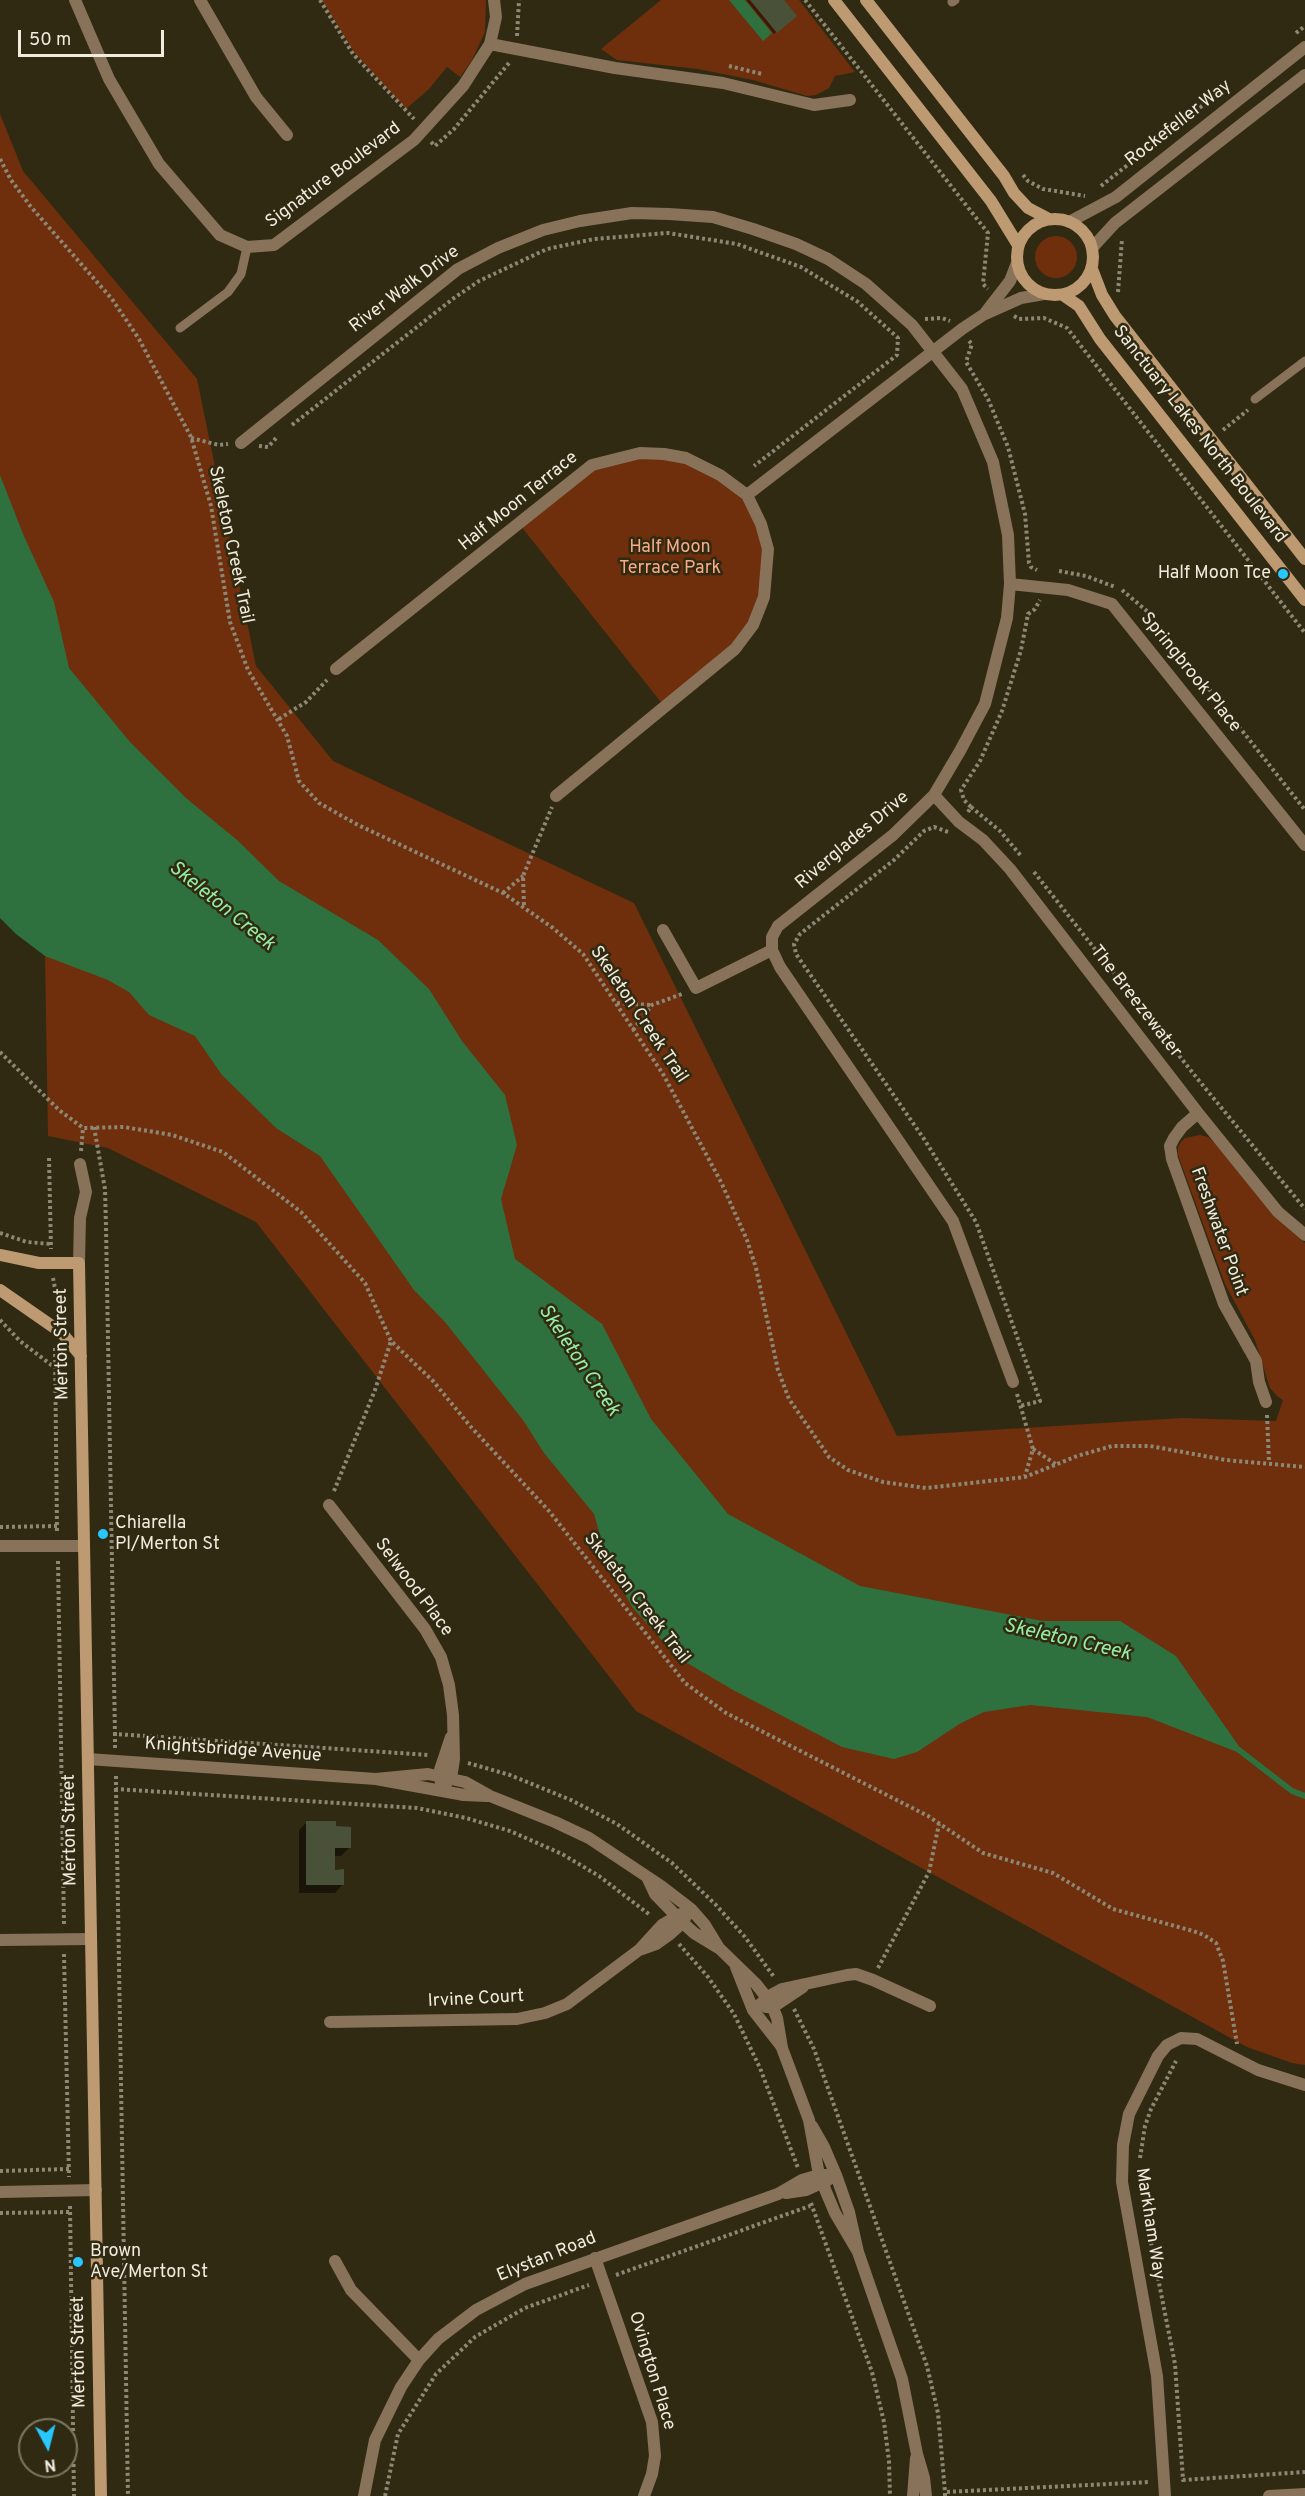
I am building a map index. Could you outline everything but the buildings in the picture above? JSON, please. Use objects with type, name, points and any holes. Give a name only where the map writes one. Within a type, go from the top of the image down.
[{"type":"street","points":[[75,0],[109,79],[159,164],[220,235],[247,247]]},
{"type":"street","points":[[200,0],[256,97],[287,135]]},
{"type":"street","name":"Signature Boulevard","points":[[247,247],[274,245],[414,140],[463,86],[490,44],[496,17],[495,0]]},
{"type":"street","points":[[834,0],[991,201],[1018,245]]},
{"type":"street","points":[[747,495],[962,329],[1001,302],[1044,294],[1062,295],[1080,286],[1092,269],[1092,248],[1086,235],[1069,222],[1049,219],[1028,208],[1014,193],[1004,177],[866,0]]},
{"type":"street","points":[[490,44],[615,68],[723,83],[814,105],[850,100]]},
{"type":"street","name":"Rockefeller Way","points":[[1069,222],[1116,197],[1305,47]]},
{"type":"street","points":[[1092,248],[1115,223],[1305,75]]},
{"type":"street","name":"River Walk Drive","points":[[241,443],[458,269],[543,230],[580,221],[632,213],[713,218],[796,244],[867,284],[912,325],[932,352]]},
{"type":"street","points":[[1001,302],[1017,263],[1018,245],[1030,228],[1049,219]]},
{"type":"street","points":[[1017,263],[1026,282],[1034,290],[1044,294]]},
{"type":"street","name":"Sanctuary Lakes North Boulevard","points":[[1092,269],[1102,295],[1115,316],[1305,559]]},
{"type":"street","name":"Sanctuary Lakes North Boulevard","points":[[1062,295],[1079,306],[1100,339],[1305,600]]},
{"type":"street","name":"Riverglades Drive","points":[[772,950],[772,937],[778,926],[893,835],[934,795],[985,704],[1007,618],[1010,584],[1008,535],[993,462],[962,389],[932,352]]},
{"type":"street","name":"Half Moon Terrace","points":[[336,669],[592,465],[640,453],[664,454],[686,458],[720,475],[747,495],[761,524],[768,549],[764,597],[753,625],[735,649],[556,796]]},
{"type":"street","name":"Springbrook Place","points":[[1010,584],[1068,590],[1112,604],[1305,845]]},
{"type":"street","name":"The Breezewater","points":[[934,795],[959,822],[984,840],[1010,869],[1198,1113],[1278,1212],[1305,1235]]},
{"type":"street","points":[[663,930],[696,988],[772,950],[780,967],[953,1221],[1013,1382]]},
{"type":"street","name":"Freshwater Point","points":[[1198,1113],[1182,1127],[1174,1138],[1170,1146],[1172,1159],[1224,1304],[1256,1362],[1258,1382],[1266,1402]]},
{"type":"street","name":"Merton Street","points":[[80,1164],[86,1192],[80,1218],[79,1263],[101,2496]]},
{"type":"street","points":[[0,1255],[19,1260],[79,1263]]},
{"type":"street","points":[[0,1290],[6,1297],[59,1332],[81,1356]]},
{"type":"street","name":"Selwood Place","points":[[329,1505],[434,1643],[441,1657],[449,1685],[453,1715],[449,1758],[442,1792]]},
{"type":"street","points":[[0,1546],[84,1546]]},
{"type":"street","name":"Knightsbridge Avenue","points":[[88,1759],[376,1779],[442,1792],[490,1796]]},
{"type":"street","name":"Knightsbridge Avenue","points":[[376,1779],[413,1774],[445,1777],[465,1782],[490,1796],[546,1818],[588,1838],[661,1886],[691,1909],[705,1925],[719,1948],[756,1984],[777,2018],[782,2048],[808,2120],[821,2179],[835,2213],[858,2252]]},
{"type":"street","name":"Knightsbridge Avenue","points":[[648,1879],[655,1894],[679,1919],[694,1933],[719,1948]]},
{"type":"street","name":"Irvine Court","points":[[330,2022],[518,2019],[545,2013],[567,2004],[691,1909]]},
{"type":"street","points":[[0,1940],[91,1939]]},
{"type":"street","name":"Knightsbridge Avenue","points":[[736,1966],[753,2010],[782,2048]]},
{"type":"street","points":[[753,2010],[806,1985],[856,1974],[930,2006]]},
{"type":"street","name":"Markham Way","points":[[1165,2496],[1157,2376],[1122,2182],[1123,2145],[1129,2114],[1158,2056],[1167,2045],[1181,2038],[1197,2039],[1258,2070],[1305,2085]]},
{"type":"street","name":"Knightsbridge Avenue","points":[[808,2120],[824,2147],[836,2175],[849,2212],[858,2252],[902,2379],[926,2496]]},
{"type":"street","name":"Elystan Road","points":[[364,2496],[375,2440],[401,2387],[419,2360],[457,2323],[500,2295],[595,2258],[836,2175]]},
{"type":"street","points":[[0,2192],[96,2190]]},
{"type":"street","name":"Ovington Place","points":[[595,2258],[652,2422],[655,2456],[652,2474],[644,2496]]},
{"type":"street","points":[[335,2261],[351,2290],[419,2360]]},
{"type":"street","name":"Knightsbridge Avenue","points":[[913,2496],[917,2454]]},
{"type":"street","points":[[1269,2496],[1305,2494]]},
{"type":"lane","points":[[180,328],[228,292],[241,274],[247,247]]},
{"type":"lane","points":[[1255,399],[1305,362]]},
{"type":"path","points":[[320,0],[353,54],[435,146],[454,129],[509,63],[510,48],[518,36],[519,0]]},
{"type":"path","points":[[805,0],[988,232],[983,284],[1019,319],[1044,318],[1067,328],[1305,633]]},
{"type":"path","points":[[1287,40],[1305,26]]},
{"type":"path","points":[[1098,189],[1224,89]]},
{"type":"path","name":"Skeleton Creek Trail","points":[[0,159],[11,180],[31,207],[112,299],[139,339],[191,437],[211,506],[230,622],[248,669],[287,735],[299,781],[319,802],[358,825],[504,893],[524,906],[583,954],[663,1074],[725,1192],[747,1239],[756,1268],[778,1370],[789,1399],[829,1457],[848,1470],[883,1482],[926,1488],[1025,1477],[1077,1455],[1112,1446],[1150,1446],[1227,1460],[1305,1467]]},
{"type":"path","points":[[191,437],[219,445],[241,443],[268,447],[275,438],[479,281],[547,249],[594,239],[668,233],[696,236],[762,251],[801,267],[838,288],[858,302],[898,338]]},
{"type":"path","points":[[754,466],[897,355],[898,338],[912,325],[921,320],[942,318],[952,321],[962,329],[972,344],[966,362],[988,399],[1014,465],[1025,514],[1029,562],[1034,569],[1047,571]]},
{"type":"path","points":[[1222,430],[1253,406],[1255,399]]},
{"type":"path","points":[[1056,571],[1076,573],[1106,582],[1130,595],[1139,603],[1160,626],[1305,810]]},
{"type":"path","points":[[1027,862],[1000,831],[964,800],[961,790],[980,761],[1002,711],[1021,650],[1028,614],[1040,601],[1043,587]]},
{"type":"path","points":[[279,719],[306,702],[336,669]]},
{"type":"path","points":[[524,906],[523,876],[556,796]]},
{"type":"path","points":[[971,807],[949,832],[934,827],[924,831],[894,860],[800,934],[794,944],[796,954],[924,1139],[976,1222],[1040,1401],[1020,1406]]},
{"type":"path","points":[[1033,870],[1196,1077],[1305,1209]]},
{"type":"path","points":[[504,893],[523,876]]},
{"type":"path","points":[[616,1003],[652,1005],[696,988]]},
{"type":"path","points":[[633,1030],[652,1005]]},
{"type":"path","points":[[0,1052],[59,1110],[82,1128],[80,1164]]},
{"type":"path","points":[[94,1127],[105,1189],[106,1227],[128,2496]]},
{"type":"path","name":"Skeleton Creek Trail","points":[[82,1128],[124,1127],[172,1135],[223,1152],[301,1212],[365,1282],[391,1341],[433,1381],[471,1427],[549,1510],[685,1683],[726,1713],[940,1824],[983,1853],[1053,1873],[1113,1909],[1193,1931],[1210,1939],[1215,1943],[1223,1961],[1237,2045],[1247,2050]]},
{"type":"path","points":[[49,1158],[53,1284],[60,1304],[59,1332],[54,1351],[74,2496]]},
{"type":"path","points":[[0,1233],[27,1242],[51,1244]]},
{"type":"path","points":[[0,1320],[20,1341],[55,1368]]},
{"type":"path","points":[[329,1505],[375,1390],[391,1341]]},
{"type":"path","points":[[1013,1382],[1033,1449],[1025,1477]]},
{"type":"path","points":[[1266,1402],[1269,1462]]},
{"type":"path","points":[[1033,1449],[1057,1465]]},
{"type":"path","points":[[0,1527],[57,1526]]},
{"type":"path","points":[[115,1734],[449,1758],[510,1775],[571,1800],[617,1824],[672,1863],[715,1904],[745,1937],[785,1994],[814,2049],[927,2366],[938,2413],[945,2494],[1305,2472]]},
{"type":"path","points":[[116,1789],[417,1808],[466,1818],[510,1832],[562,1854],[599,1876],[666,1930],[708,1977],[734,2014],[760,2068],[872,2372],[884,2422],[889,2461],[890,2496]]},
{"type":"path","points":[[873,1980],[887,1948],[929,1872],[940,1824]]},
{"type":"path","points":[[1178,2057],[1148,2118],[1142,2142],[1139,2173],[1175,2364],[1183,2480]]},
{"type":"path","points":[[0,2171],[69,2169]]},
{"type":"path","points":[[386,2496],[398,2434],[436,2374],[475,2337],[525,2308],[812,2206]]},
{"type":"path","points":[[0,2213],[70,2212]]},
{"type":"green space","points":[[322,0],[486,0],[485,32],[472,60],[460,77],[447,67],[429,89],[406,109],[354,52]]},
{"type":"green space","points":[[661,0],[799,0],[855,72],[835,76],[829,88],[816,95],[807,96],[753,80],[698,69],[617,60],[601,49]]},
{"type":"green space","points":[[0,114],[23,171],[197,379],[256,666],[333,761],[634,903],[897,1436],[1182,1418],[1276,1421],[1283,1400],[1270,1388],[1255,1340],[1225,1284],[1178,1155],[1181,1142],[1185,1138],[1200,1135],[1208,1137],[1274,1216],[1305,1243],[1305,2065],[1292,2063],[1247,2047],[636,1711],[256,1222],[108,1148],[48,1136],[45,956],[80,818],[0,687]]},
{"type":"green space","points":[[1056,236],[1071,242],[1077,257],[1071,272],[1056,278],[1041,272],[1035,257],[1041,242]]},
{"type":"green space","name":"Half Moon Terrace Park","points":[[617,457],[686,458],[747,495],[768,549],[753,625],[664,706],[520,525],[592,465]]},
{"type":"water","points":[[729,0],[745,0],[772,33],[763,41]]},
{"type":"water","points":[[0,475],[23,534],[54,602],[69,668],[130,742],[186,798],[237,840],[279,881],[378,940],[429,989],[462,1041],[505,1095],[517,1145],[501,1199],[515,1259],[602,1324],[651,1419],[728,1514],[860,1586],[1043,1621],[1120,1621],[1176,1656],[1245,1755],[1147,1717],[1030,1705],[984,1712],[961,1723],[917,1752],[894,1759],[842,1747],[733,1690],[677,1657],[632,1607],[607,1560],[594,1514],[544,1453],[523,1420],[445,1322],[414,1290],[320,1156],[276,1128],[222,1075],[195,1036],[149,1015],[129,992],[108,980],[45,956],[16,934],[0,918]]},
{"type":"waterway","name":"Skeleton Creek","points":[[1239,1750],[1292,1791],[1305,1796]]},
{"type":"place","name":"Half Moon Tce","points":[[1283,574]]},
{"type":"place","name":"Chiarella Pl/Merton St","points":[[103,1534]]},
{"type":"place","name":"Brown Ave/Merton St","points":[[78,2262]]}]
